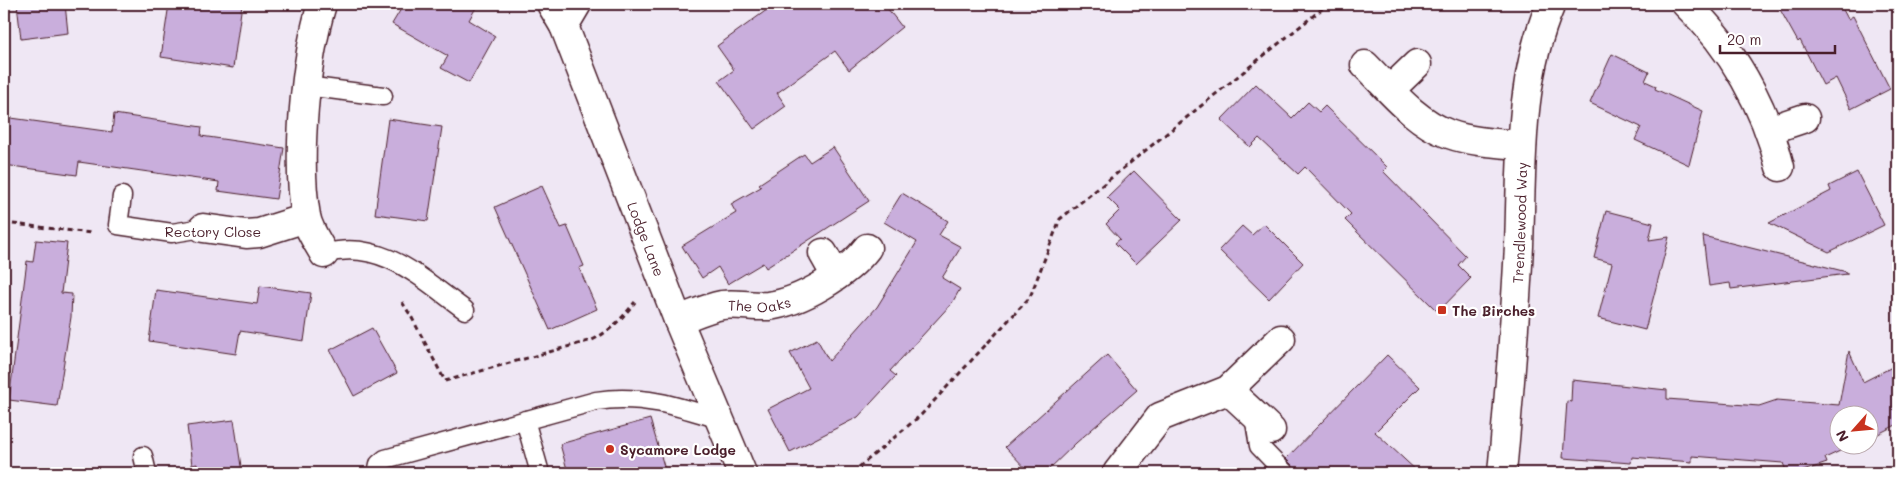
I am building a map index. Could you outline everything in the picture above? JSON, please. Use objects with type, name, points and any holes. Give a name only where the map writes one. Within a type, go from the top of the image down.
[{"type":"street","points":[[322,4],[317,20],[306,86],[303,169],[306,218],[324,254]]},
{"type":"street","name":"Trendlewood Way","points":[[1502,473],[1514,344],[1525,108],[1537,42],[1551,4]]},
{"type":"street","points":[[1686,4],[1708,26],[1726,50],[1754,96],[1769,130],[1780,167]]},
{"type":"street","name":"Lodge Lane","points":[[564,11],[678,320],[742,473]]},
{"type":"street","points":[[1390,90],[1417,64]]},
{"type":"street","points":[[1365,65],[1425,121],[1450,134],[1522,146]]},
{"type":"street","points":[[1769,130],[1804,118]]},
{"type":"street","name":"Rectory Close","points":[[203,228],[259,233],[306,218]]},
{"type":"street","name":"The Oaks","points":[[678,320],[722,306],[772,305],[807,293],[830,265],[856,262],[867,248]]},
{"type":"street","points":[[1117,473],[1160,417],[1228,390],[1282,339]]},
{"type":"street","points":[[1228,390],[1263,423]]},
{"type":"lane","points":[[306,86],[383,96]]},
{"type":"lane","points":[[118,225],[122,196]]},
{"type":"lane","name":"Rectory Close","points":[[118,225],[172,232],[203,228]]},
{"type":"lane","points":[[324,254],[346,249],[376,253],[410,271],[466,310]]},
{"type":"lane","points":[[378,473],[379,464],[385,460],[584,403],[624,398],[667,403],[719,419]]},
{"type":"lane","points":[[525,420],[540,473]]},
{"type":"lane","points":[[1263,423],[1259,446],[1285,473]]},
{"type":"lane","points":[[143,456],[147,473]]},
{"type":"path","points":[[852,473],[921,415],[1030,298],[1060,219],[1328,4]]},
{"type":"path","points":[[4,222],[88,234],[118,225]]},
{"type":"building","points":[[17,4],[65,4],[68,33],[21,39]]},
{"type":"building","points":[[169,4],[242,4],[233,68],[161,57]]},
{"type":"building","points":[[404,4],[478,4],[469,20],[495,36],[469,83],[441,68],[448,56],[392,24]]},
{"type":"building","points":[[775,4],[884,4],[902,27],[849,70],[835,51],[777,93],[786,106],[754,129],[719,81],[734,70],[717,46]]},
{"type":"building","points":[[1777,4],[1840,4],[1848,19],[1853,16],[1890,89],[1851,109],[1836,78],[1823,85],[1800,40],[1798,42]]},
{"type":"building","points":[[1612,54],[1649,72],[1645,81],[1656,86],[1655,89],[1703,111],[1689,165],[1635,140],[1641,127],[1590,103]]},
{"type":"building","points":[[1256,84],[1292,118],[1308,102],[1319,112],[1325,106],[1387,167],[1383,171],[1466,256],[1458,265],[1471,278],[1438,312],[1345,220],[1351,214],[1305,167],[1298,174],[1259,138],[1250,147],[1221,120]]},
{"type":"building","points":[[114,114],[202,127],[201,136],[284,148],[276,199],[218,191],[219,182],[79,162],[77,175],[4,165],[4,117],[112,132]]},
{"type":"building","points":[[388,119],[442,127],[428,221],[375,214]]},
{"type":"building","points":[[833,147],[869,201],[766,268],[763,263],[728,284],[718,267],[702,278],[682,246],[736,213],[731,204],[761,187],[759,184],[804,154],[810,162]]},
{"type":"building","points":[[1134,171],[1182,220],[1136,264],[1115,243],[1120,239],[1106,224],[1120,210],[1107,197]]},
{"type":"building","points":[[1857,172],[1884,225],[1829,252],[1769,223],[1831,191],[1829,186]]},
{"type":"building","points":[[542,186],[561,228],[567,226],[584,266],[579,268],[597,309],[550,330],[495,207]]},
{"type":"building","points":[[902,193],[948,221],[939,235],[961,247],[942,278],[960,289],[952,303],[890,371],[896,376],[858,417],[790,452],[768,409],[809,388],[790,353],[817,339],[829,361],[877,307],[917,242],[884,222]]},
{"type":"building","points":[[1606,211],[1653,223],[1649,240],[1669,237],[1645,330],[1598,318],[1612,263],[1594,258]]},
{"type":"building","points":[[1264,224],[1303,263],[1269,299],[1219,250],[1242,226],[1252,235]]},
{"type":"building","points":[[1703,236],[1847,272],[1847,274],[1731,289],[1730,283],[1709,286]]},
{"type":"building","points":[[36,240],[67,243],[61,293],[72,294],[71,317],[57,406],[9,400],[27,261],[33,262]]},
{"type":"building","points":[[260,286],[311,293],[304,341],[240,331],[236,354],[149,341],[156,290],[257,304]]},
{"type":"building","points":[[372,328],[397,373],[354,396],[330,350]]},
{"type":"building","points":[[1849,351],[1863,382],[1898,364],[1898,424],[1880,433],[1880,404],[1839,404]]},
{"type":"building","points":[[1107,355],[1137,390],[1076,443],[1045,473],[1030,473],[1005,447]]},
{"type":"building","points":[[1387,355],[1420,387],[1375,432],[1419,473],[1295,473],[1293,466],[1286,459]]},
{"type":"building","points":[[1572,380],[1667,390],[1667,399],[1759,406],[1777,400],[1830,404],[1830,454],[1834,454],[1825,458],[1827,463],[1797,473],[1787,473],[1783,463],[1692,456],[1692,462],[1632,457],[1631,463],[1563,458],[1567,401],[1571,402]]},
{"type":"building","name":"Sycamore Lodge","points":[[650,419],[666,473],[568,473],[560,444]]},
{"type":"building","points":[[234,420],[242,473],[198,473],[197,464],[192,465],[187,426]]},
{"type":"place","name":"The Birches","points":[[1442,310]]},
{"type":"place","name":"Sycamore Lodge","points":[[610,449]]}]
